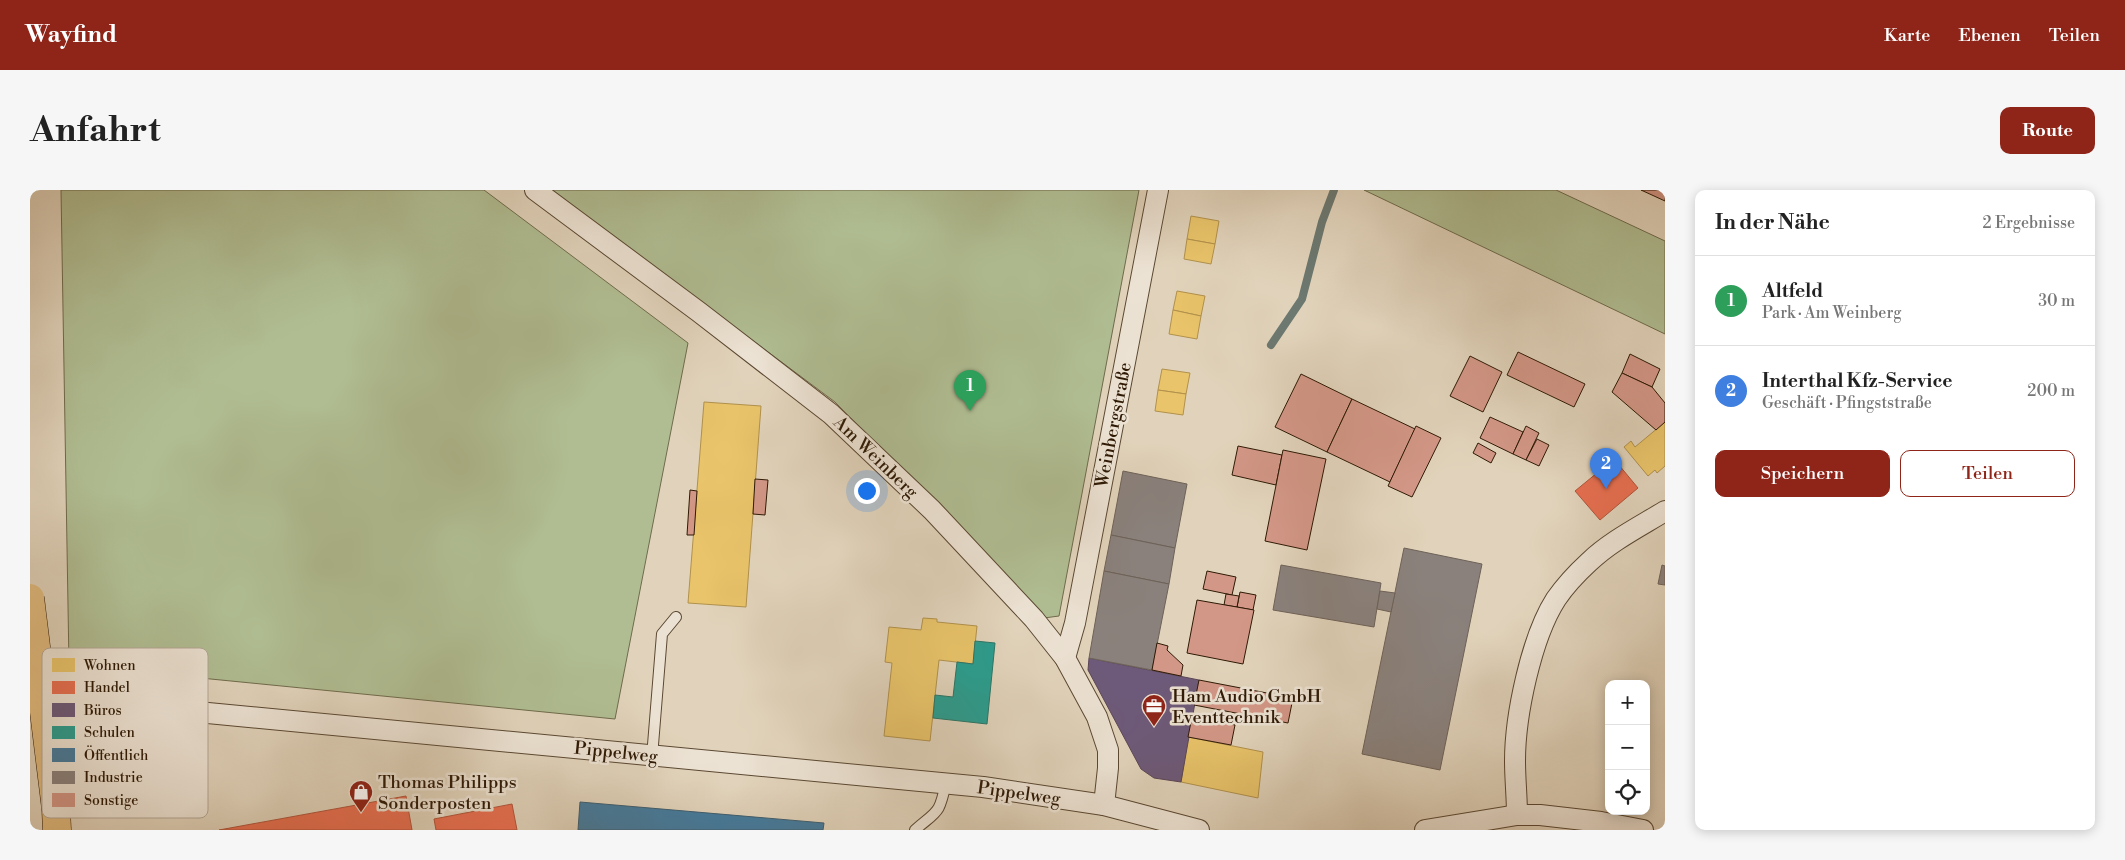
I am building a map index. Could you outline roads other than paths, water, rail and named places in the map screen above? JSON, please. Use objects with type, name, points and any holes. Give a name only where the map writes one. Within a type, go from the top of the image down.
[{"type":"highway","points":[[30,598],[42,700]]},
{"type":"street","name":"Am Weinberg","points":[[535,190],[699,312],[831,414],[932,510],[1034,619],[1065,658],[1097,717],[1108,750],[1104,805]]},
{"type":"street","name":"Weinbergstraße","points":[[1065,658],[1075,622],[1158,190]]},
{"type":"street","points":[[1517,815],[1515,760],[1517,730],[1523,696],[1542,627],[1556,600],[1588,563],[1608,546],[1665,511]]},
{"type":"street","name":"Pippelweg","points":[[208,713],[537,744],[652,757],[983,787],[1104,805],[1199,830]]},
{"type":"street","points":[[1425,830],[1517,815],[1540,815],[1601,822],[1643,830]]},
{"type":"lane","points":[[652,757],[662,634],[676,617]]},
{"type":"lane","points":[[915,830],[930,819],[941,807],[946,783]]},
{"type":"waterway","points":[[1271,345],[1302,299],[1322,222],[1334,190]]},
{"type":"place","name":"Altfeld","points":[[970,411]]},
{"type":"place","name":"Interthal Kfz-Service","points":[[1606,489]]},
{"type":"place","name":"Ham Audio GmbH Eventtechnik","points":[[1154,727]]},
{"type":"place","name":"Thomas Philipps Sonderposten","points":[[361,813]]}]
